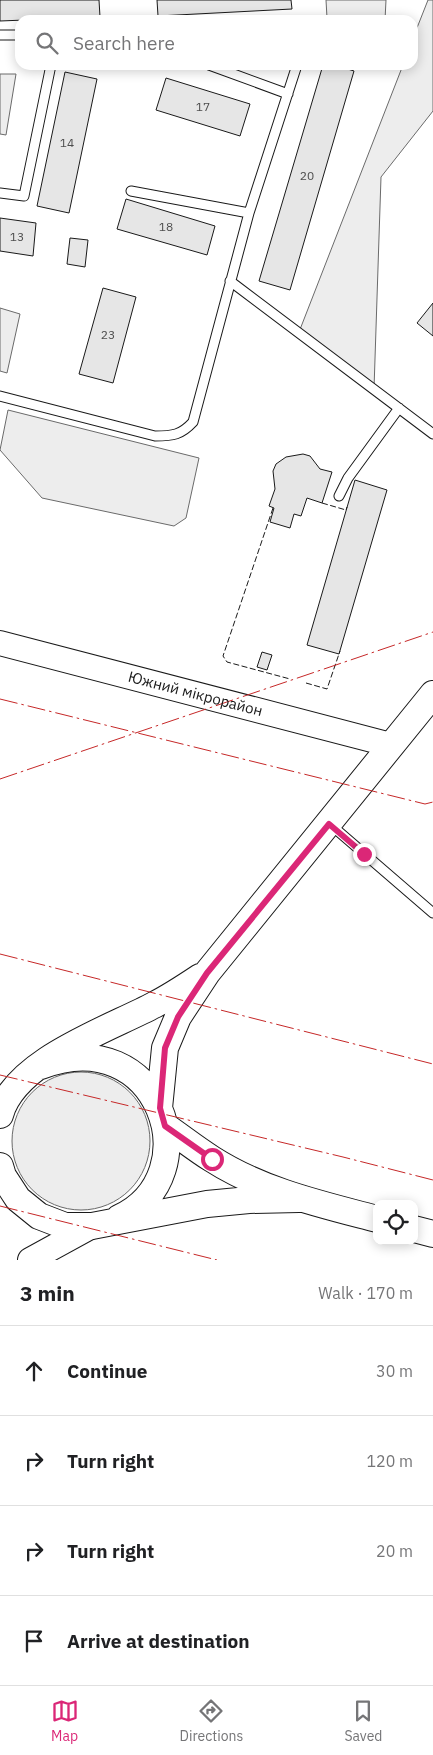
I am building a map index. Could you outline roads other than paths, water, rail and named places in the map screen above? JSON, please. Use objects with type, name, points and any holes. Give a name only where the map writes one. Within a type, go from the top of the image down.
[{"type":"main road","points":[[162,1117],[165,1048],[178,1017],[207,973],[433,694]]},
{"type":"main road","points":[[0,1115],[11,1093],[24,1078],[67,1047],[156,1005],[207,973]]},
{"type":"main road","points":[[41,1066],[60,1059],[80,1056],[106,1060],[118,1065],[135,1076],[150,1090],[162,1117],[167,1143],[164,1160],[150,1192],[125,1215],[101,1224]]},
{"type":"main road","points":[[162,1117],[212,1159],[246,1177],[299,1199],[373,1218]]},
{"type":"main road","points":[[0,1166],[3,1176],[18,1199],[39,1216],[65,1226],[101,1224],[207,1204],[249,1200],[299,1199]]},
{"type":"main road","points":[[418,1230],[433,1234]]},
{"type":"street","name":"Южний мікрорайон","points":[[0,643],[391,745]]},
{"type":"street","points":[[30,1260],[101,1224]]},
{"type":"lane","points":[[0,35],[15,35]]},
{"type":"lane","points":[[0,193],[24,196],[50,70]]},
{"type":"lane","points":[[223,70],[288,94]]},
{"type":"lane","points":[[0,396],[155,436],[172,436],[184,432],[193,422],[248,213],[295,70]]},
{"type":"lane","points":[[131,191],[248,213]]},
{"type":"lane","points":[[230,280],[433,434]]},
{"type":"lane","points":[[339,496],[348,478],[398,408]]},
{"type":"lane","points":[[329,824],[433,913]]}]
